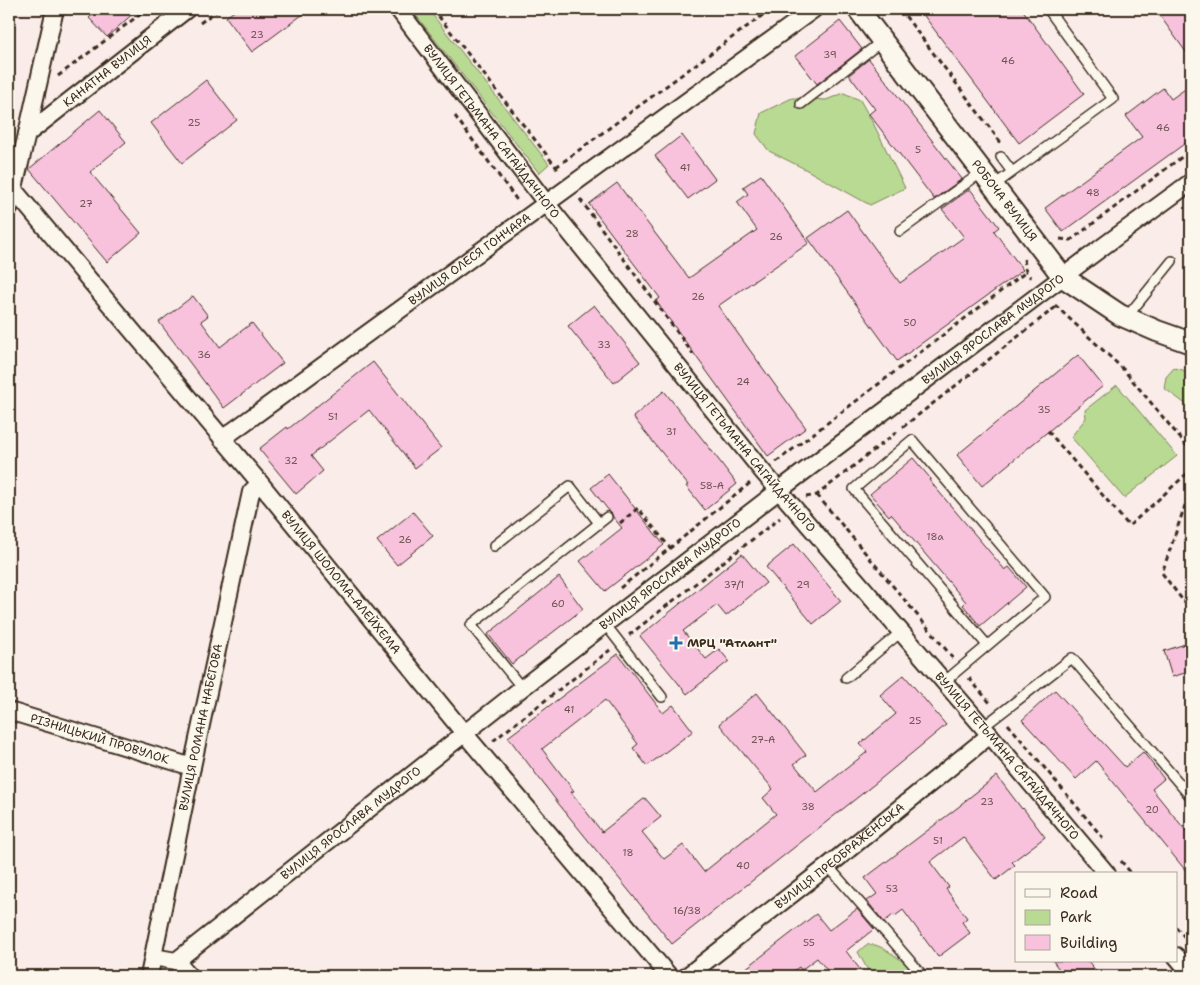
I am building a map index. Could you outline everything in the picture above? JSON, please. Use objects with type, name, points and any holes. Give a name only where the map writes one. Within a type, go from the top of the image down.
[{"type":"street","points":[[9,208],[55,9]]},
{"type":"street","name":"КАНАТНА ВУЛИЦЯ","points":[[27,134],[188,9]]},
{"type":"street","name":"ВУЛИЦЯ ГЕТЬМАНА САГАЙДАЧНОГО","points":[[398,9],[546,203],[763,472],[1105,872]]},
{"type":"street","name":"ВУЛИЦЯ ОЛЕСЯ ГОНЧАРА","points":[[222,439],[814,9]]},
{"type":"street","name":"РОБОЧА ВУЛИЦЯ","points":[[858,9],[988,179],[1070,281],[1120,315],[1157,331],[1191,342]]},
{"type":"street","name":"ВУЛИЦЯ ЯРОСЛАВА МУДРОГО","points":[[176,961],[522,688],[779,491],[1070,281],[1191,182]]},
{"type":"street","name":"ВУЛИЦЯ ШОЛОМА-АЛЕЙХЕМА","points":[[13,189],[260,483],[464,733],[669,976]]},
{"type":"street","name":"ВУЛИЦЯ РОМАНА НАБЄГОВА","points":[[149,976],[252,492],[260,483]]},
{"type":"street","name":"РІЗНИЦЬКИЙ ПРОВУЛОК","points":[[9,711],[192,767]]},
{"type":"street","name":"ВУЛИЦЯ ПРЕОБРАЖЕНСЬКА","points":[[687,976],[828,866],[986,731]]},
{"type":"street","points":[[153,957],[176,961],[189,976]]},
{"type":"street","points":[[1178,958],[1191,974]]},
{"type":"lane","points":[[900,231],[988,179],[1014,171],[1113,99],[1048,9]]},
{"type":"lane","points":[[801,104],[882,41]]},
{"type":"lane","points":[[1000,157],[1014,171]]},
{"type":"lane","points":[[1126,318],[1172,262]]},
{"type":"lane","points":[[944,682],[1045,596],[912,440],[854,488],[987,645]]},
{"type":"lane","points":[[494,546],[570,486],[599,523]]},
{"type":"lane","points":[[522,688],[471,624],[607,517]]},
{"type":"lane","points":[[606,624],[662,697]]},
{"type":"lane","points":[[846,678],[901,632]]},
{"type":"lane","points":[[986,731],[999,714],[1072,658],[1191,797]]},
{"type":"lane","points":[[828,866],[923,976]]},
{"type":"path","points":[[37,90],[86,56],[147,9]]},
{"type":"path","points":[[432,9],[570,185],[698,361]]},
{"type":"path","points":[[556,167],[771,9]]},
{"type":"path","points":[[900,9],[1013,159],[1014,171]]},
{"type":"path","points":[[1060,239],[1071,240],[1191,150]]},
{"type":"path","points":[[617,590],[763,472],[1026,272]]},
{"type":"path","points":[[480,752],[793,507],[808,496],[817,495],[1056,306],[1070,281]]},
{"type":"path","points":[[1056,306],[1124,369],[1191,451]]},
{"type":"path","points":[[1048,431],[1129,526],[1191,470]]},
{"type":"path","points":[[1191,488],[1162,573],[1184,602],[1191,596]]},
{"type":"path","points":[[817,495],[1107,843]]},
{"type":"path","points":[[618,524],[638,508],[670,548]]},
{"type":"path","points":[[1120,858],[1130,872]]},
{"type":"path","points":[[1178,929],[1191,945]]},
{"type":"green space","points":[[411,9],[428,9],[549,164],[539,173]]},
{"type":"green space","points":[[844,93],[860,100],[905,188],[870,205],[769,151],[756,134],[761,113],[792,98],[826,100]]},
{"type":"green space","points":[[1174,368],[1191,372],[1191,408],[1164,388],[1166,377]]},
{"type":"green space","points":[[1117,385],[1177,456],[1124,498],[1071,437],[1086,418],[1085,410]]},
{"type":"green space","points":[[866,945],[876,945],[888,951],[918,976],[871,976],[858,952]]},
{"type":"building","points":[[98,9],[138,9],[107,37],[89,18]]},
{"type":"building","points":[[237,9],[310,9],[252,52],[226,17]]},
{"type":"building","points":[[919,9],[1022,9],[1084,94],[1019,143]]},
{"type":"building","points":[[1155,9],[1191,9],[1191,59]]},
{"type":"building","points":[[840,21],[862,49],[817,84],[795,56]]},
{"type":"building","points":[[869,59],[962,179],[934,199],[869,114],[875,109],[849,75]]},
{"type":"building","points":[[206,80],[237,120],[182,163],[151,123]]},
{"type":"building","points":[[1191,85],[1191,139],[1063,232],[1045,208],[1142,137],[1126,116],[1163,88],[1171,99]]},
{"type":"building","points":[[100,110],[126,142],[90,172],[141,233],[107,262],[29,169]]},
{"type":"building","points":[[682,135],[715,179],[688,199],[655,156]]},
{"type":"building","points":[[761,175],[809,243],[718,306],[806,428],[768,456],[656,301],[660,298],[589,204],[617,183],[689,278],[757,230],[737,202],[748,194],[743,187]]},
{"type":"building","points":[[970,189],[999,227],[994,231],[1023,270],[897,361],[808,238],[847,210],[900,283],[964,237],[942,209]]},
{"type":"building","points":[[193,296],[208,316],[201,321],[220,347],[252,323],[283,363],[224,408],[159,322]]},
{"type":"building","points":[[594,305],[640,362],[614,383],[568,326]]},
{"type":"building","points":[[1078,355],[1103,386],[982,486],[957,455]]},
{"type":"building","points":[[373,362],[441,448],[415,468],[369,410],[311,456],[323,471],[296,494],[259,449],[287,427],[288,429]]},
{"type":"building","points":[[664,391],[737,484],[705,510],[686,486],[688,485],[633,417]]},
{"type":"building","points":[[913,458],[931,479],[929,480],[1005,570],[1009,567],[1026,587],[980,626],[963,605],[966,602],[891,514],[889,516],[870,494]]},
{"type":"building","points":[[608,474],[664,545],[605,591],[580,561],[622,528],[591,488]]},
{"type":"building","points":[[413,512],[433,536],[397,565],[377,541]]},
{"type":"building","points":[[794,544],[841,601],[813,624],[766,567]]},
{"type":"building","points":[[742,554],[766,583],[726,616],[717,605],[683,631],[706,659],[719,649],[729,661],[687,694],[640,636]]},
{"type":"building","points":[[559,577],[583,609],[512,664],[488,634]]},
{"type":"building","points":[[1191,642],[1191,671],[1172,677],[1164,651]]},
{"type":"building","points":[[618,654],[663,713],[673,705],[693,731],[647,766],[633,748],[638,744],[605,700],[542,749],[574,791],[571,792],[602,832],[645,798],[661,817],[642,832],[664,859],[683,845],[704,872],[776,814],[763,798],[773,789],[719,724],[757,693],[806,755],[794,764],[817,792],[867,752],[860,744],[896,714],[880,695],[904,675],[946,725],[672,944],[558,803],[508,737]]},
{"type":"building","points":[[1055,690],[1125,767],[1143,752],[1164,779],[1152,789],[1191,837],[1191,877],[1096,761],[1076,779],[1022,720]]},
{"type":"building","points":[[997,776],[1045,837],[1012,862],[1015,865],[996,880],[963,837],[930,862],[949,887],[946,889],[967,918],[962,922],[970,933],[938,957],[903,910],[884,922],[867,901],[877,894],[865,878]]},
{"type":"building","points":[[857,909],[874,929],[846,951],[865,976],[832,976],[817,958],[801,970],[799,967],[786,976],[736,976],[816,914],[829,930]]},
{"type":"building","points":[[1054,962],[1089,962],[1100,976],[1064,976]]},
{"type":"place","name":"МРЦ \"Атлант\"","points":[[676,643]]}]
